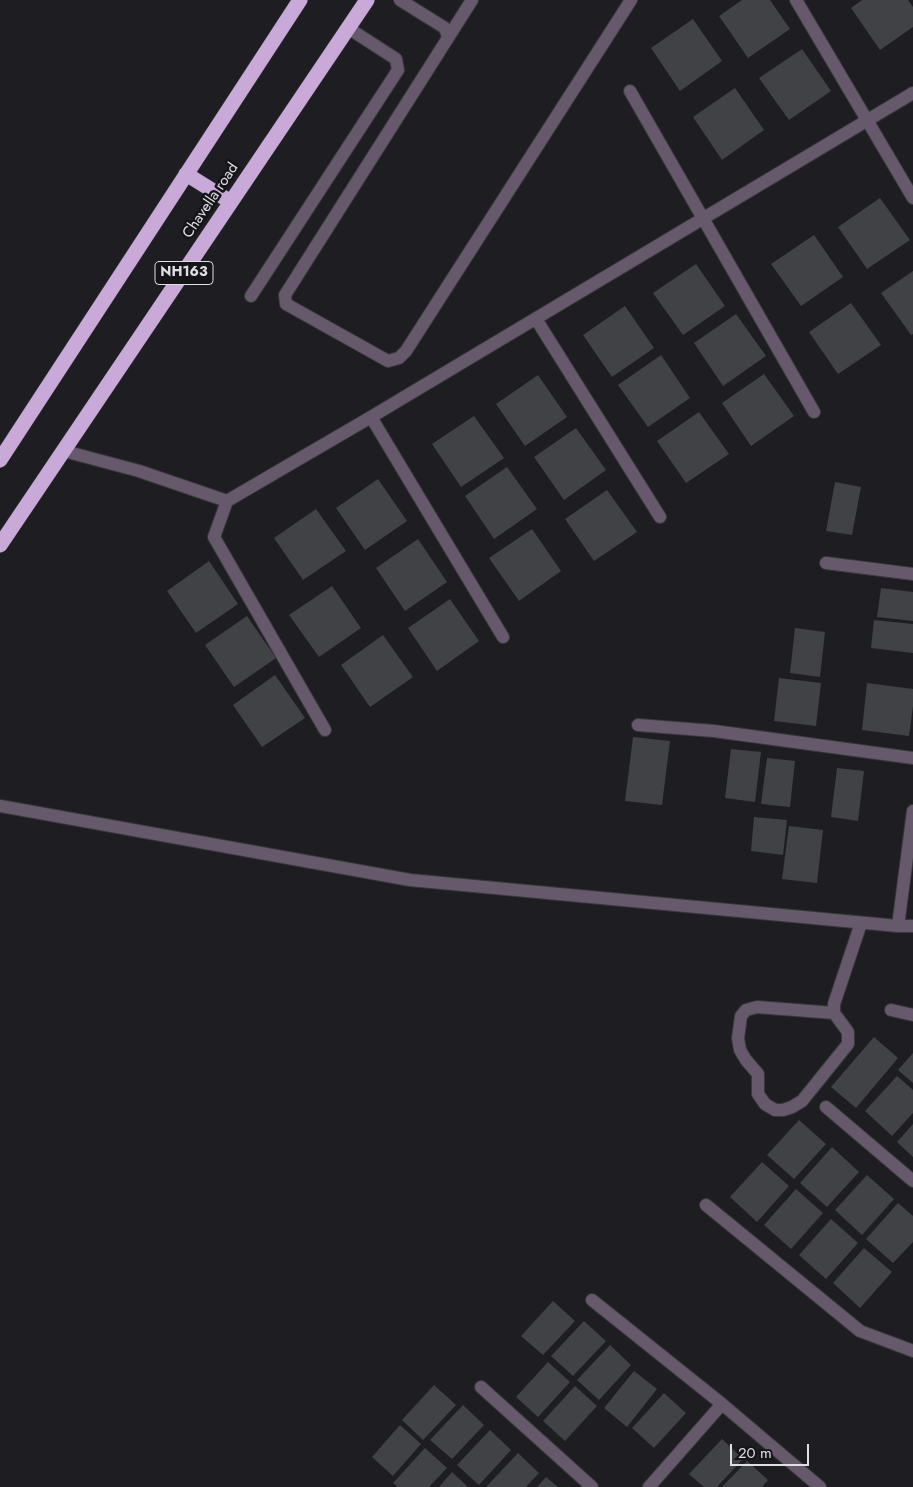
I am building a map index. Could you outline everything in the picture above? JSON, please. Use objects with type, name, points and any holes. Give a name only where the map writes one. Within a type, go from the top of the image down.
[{"type":"highway","name":"NH163","points":[[0,460],[300,0]]},
{"type":"highway","name":"Chavella road","points":[[0,545],[367,0]]},
{"type":"highway","points":[[186,174],[231,202]]},
{"type":"street","points":[[400,0],[445,28],[448,37]]},
{"type":"street","points":[[472,0],[285,295],[286,304],[388,361],[399,358],[406,351],[630,0]]},
{"type":"street","points":[[796,0],[913,198]]},
{"type":"street","points":[[251,296],[398,70],[396,59],[348,28]]},
{"type":"street","points":[[630,91],[814,412]]},
{"type":"street","points":[[325,730],[214,537],[226,501],[371,418],[913,93]]},
{"type":"street","points":[[536,319],[660,517]]},
{"type":"street","points":[[371,418],[503,637]]},
{"type":"street","points":[[64,451],[140,471],[226,501]]},
{"type":"street","points":[[826,563],[913,574]]},
{"type":"street","points":[[638,725],[714,731],[913,758]]},
{"type":"street","points":[[0,806],[410,880],[861,923],[913,926]]},
{"type":"street","points":[[898,926],[913,811]]},
{"type":"street","points":[[834,1013],[757,1007],[746,1010],[741,1016],[738,1038],[740,1050],[758,1074],[758,1094],[765,1104],[775,1110],[783,1110],[802,1101],[848,1044],[848,1032],[834,1013],[834,1004],[861,923]]},
{"type":"street","points":[[892,1010],[913,1015]]},
{"type":"street","points":[[826,1106],[913,1181]]},
{"type":"street","points":[[706,1205],[860,1331],[913,1351]]},
{"type":"street","points":[[592,1300],[722,1404],[820,1487]]},
{"type":"street","points":[[481,1387],[592,1487]]},
{"type":"street","points":[[648,1487],[722,1404]]},
{"type":"building","points":[[742,0],[770,0],[790,29],[748,58],[719,16]]},
{"type":"building","points":[[862,0],[908,0],[913,7],[913,27],[880,50],[851,8]]},
{"type":"building","points":[[693,19],[722,61],[680,91],[651,48]]},
{"type":"building","points":[[802,49],[831,91],[789,120],[759,78]]},
{"type":"building","points":[[735,88],[764,130],[722,160],[693,117]]},
{"type":"building","points":[[880,198],[910,240],[867,269],[838,227]]},
{"type":"building","points":[[814,235],[843,277],[801,306],[771,264]]},
{"type":"building","points":[[696,264],[725,306],[683,335],[653,293]]},
{"type":"building","points":[[913,271],[913,334],[911,335],[881,293]]},
{"type":"building","points":[[851,303],[881,345],[838,374],[809,332]]},
{"type":"building","points":[[625,306],[654,348],[612,377],[583,335]]},
{"type":"building","points":[[736,314],[766,356],[723,386],[694,343]]},
{"type":"building","points":[[661,355],[690,398],[648,427],[618,385]]},
{"type":"building","points":[[764,374],[794,416],[751,446],[722,403]]},
{"type":"building","points":[[538,375],[567,417],[525,446],[496,404]]},
{"type":"building","points":[[699,412],[729,454],[686,483],[657,441]]},
{"type":"building","points":[[474,416],[504,458],[461,487],[432,444]]},
{"type":"building","points":[[576,428],[606,470],[564,500],[534,457]]},
{"type":"building","points":[[507,467],[537,509],[494,539],[465,496]]},
{"type":"building","points":[[378,479],[407,521],[365,550],[336,508]]},
{"type":"building","points":[[835,482],[861,487],[852,535],[826,531]]},
{"type":"building","points":[[607,490],[637,532],[594,561],[565,519]]},
{"type":"building","points":[[316,509],[346,551],[303,580],[274,538]]},
{"type":"building","points":[[532,529],[561,571],[519,601],[489,558]]},
{"type":"building","points":[[418,539],[447,582],[405,611],[376,568]]},
{"type":"building","points":[[209,561],[238,604],[196,633],[167,591]]},
{"type":"building","points":[[332,586],[361,628],[319,657],[289,615]]},
{"type":"building","points":[[881,588],[913,592],[913,621],[877,617]]},
{"type":"building","points":[[450,599],[479,641],[437,671],[408,628]]},
{"type":"building","points":[[247,616],[276,658],[234,687],[205,645]]},
{"type":"building","points":[[874,620],[913,624],[913,653],[871,648]]},
{"type":"building","points":[[795,628],[825,632],[820,677],[790,673]]},
{"type":"building","points":[[383,635],[413,677],[370,707],[341,665]]},
{"type":"building","points":[[275,675],[305,718],[262,747],[233,705]]},
{"type":"building","points":[[779,678],[821,683],[816,726],[774,721]]},
{"type":"building","points":[[867,683],[913,689],[909,736],[862,730]]},
{"type":"building","points":[[633,737],[670,741],[662,805],[625,801]]},
{"type":"building","points":[[731,749],[761,752],[755,802],[725,798]]},
{"type":"building","points":[[767,758],[795,761],[790,807],[761,804]]},
{"type":"building","points":[[837,768],[864,771],[858,821],[831,817]]},
{"type":"building","points":[[754,817],[787,820],[783,855],[751,851]]},
{"type":"building","points":[[789,826],[823,830],[817,883],[782,879]]},
{"type":"building","points":[[874,1037],[898,1058],[856,1108],[831,1087]]},
{"type":"building","points":[[913,1053],[913,1083],[898,1070]]},
{"type":"building","points":[[897,1076],[913,1090],[913,1113],[892,1136],[865,1111]]},
{"type":"building","points":[[799,1120],[826,1144],[794,1179],[767,1155]]},
{"type":"building","points":[[913,1124],[913,1157],[897,1142]]},
{"type":"building","points":[[832,1147],[859,1172],[827,1207],[800,1183]]},
{"type":"building","points":[[762,1162],[789,1186],[757,1222],[730,1197]]},
{"type":"building","points":[[867,1175],[894,1199],[862,1235],[835,1210]]},
{"type":"building","points":[[796,1189],[823,1213],[791,1249],[764,1225]]},
{"type":"building","points":[[898,1203],[913,1216],[913,1242],[893,1263],[866,1239]]},
{"type":"building","points":[[831,1219],[858,1243],[826,1279],[799,1255]]},
{"type":"building","points":[[864,1248],[892,1272],[860,1308],[833,1283]]},
{"type":"building","points":[[553,1301],[575,1321],[543,1355],[521,1336]]},
{"type":"building","points":[[584,1321],[606,1341],[573,1376],[551,1356]]},
{"type":"building","points":[[610,1345],[631,1365],[599,1400],[577,1380]]},
{"type":"building","points":[[548,1362],[570,1382],[538,1417],[516,1397]]},
{"type":"building","points":[[634,1371],[657,1389],[627,1427],[604,1408]]},
{"type":"building","points":[[434,1385],[456,1405],[423,1440],[402,1420]]},
{"type":"building","points":[[575,1386],[597,1406],[565,1441],[543,1421]]},
{"type":"building","points":[[664,1393],[686,1413],[654,1448],[632,1428]]},
{"type":"building","points":[[463,1405],[484,1425],[452,1459],[430,1440]]},
{"type":"building","points":[[400,1425],[421,1444],[393,1476],[372,1457]]},
{"type":"building","points":[[490,1430],[511,1450],[479,1485],[457,1465]]},
{"type":"building","points":[[722,1439],[743,1459],[717,1487],[704,1487],[689,1474]]},
{"type":"building","points":[[425,1448],[447,1468],[429,1487],[398,1487],[393,1483]]},
{"type":"building","points":[[518,1453],[539,1473],[526,1487],[486,1487]]},
{"type":"building","points":[[747,1461],[768,1480],[762,1487],[722,1487]]},
{"type":"building","points":[[452,1472],[468,1487],[439,1487]]},
{"type":"building","points":[[546,1477],[558,1487],[537,1487]]}]
